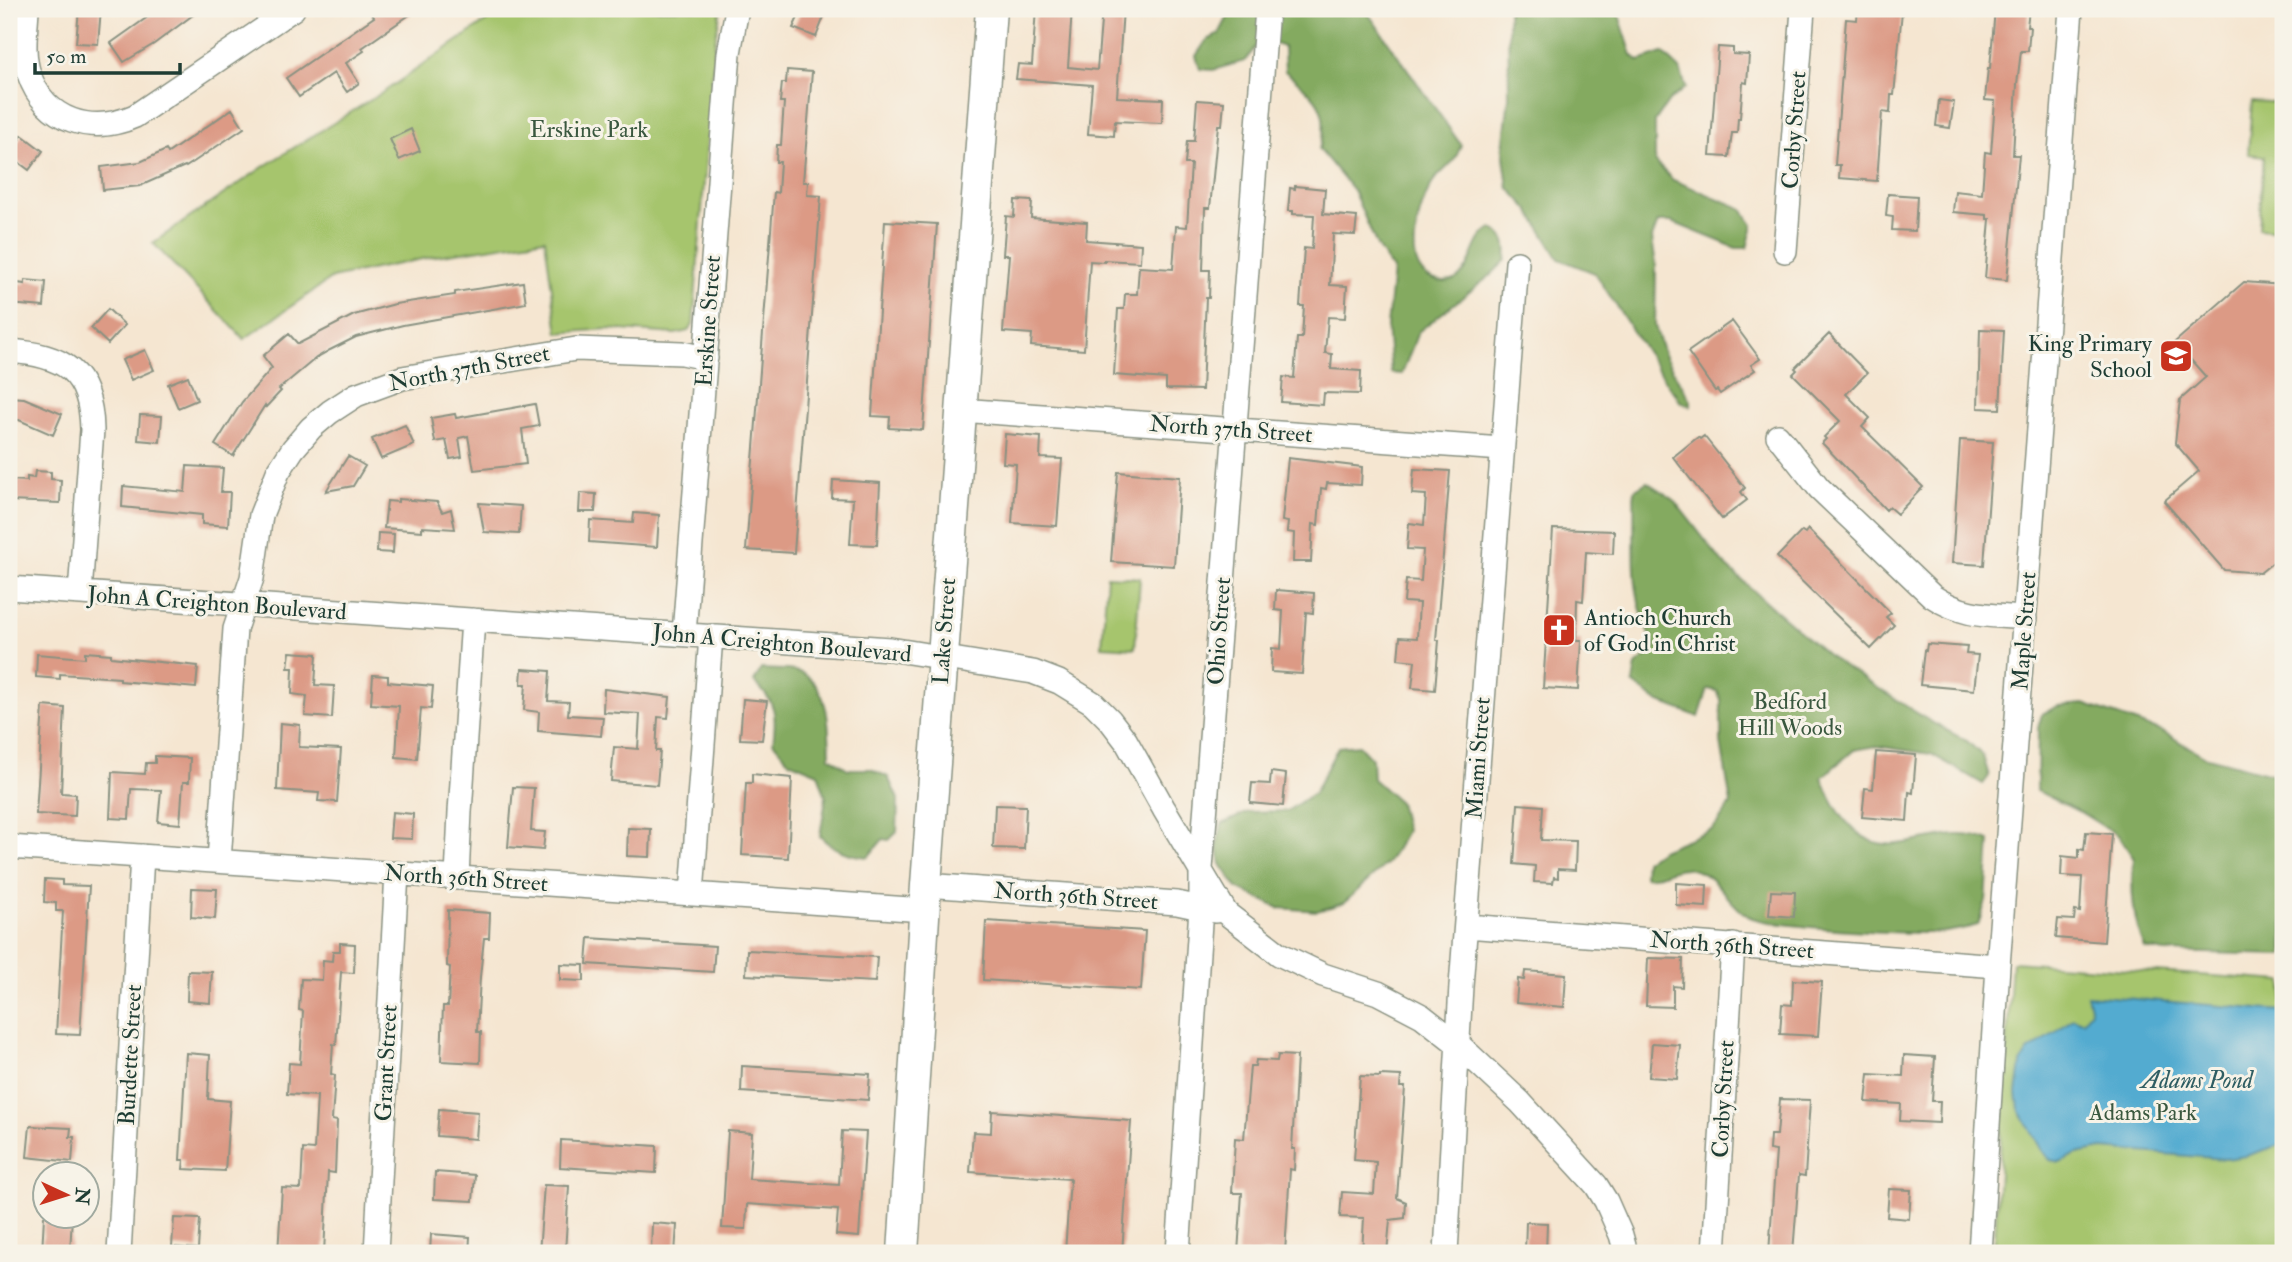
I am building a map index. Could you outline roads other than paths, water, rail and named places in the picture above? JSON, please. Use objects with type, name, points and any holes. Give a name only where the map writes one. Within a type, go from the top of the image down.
[{"type":"main road","name":"Lake Street","points":[[903,1253],[925,898],[991,9]]},
{"type":"street","points":[[27,9],[24,49],[28,72],[43,99],[67,119],[98,126],[119,123],[135,116],[293,9]]},
{"type":"street","name":"Erskine Street","points":[[684,634],[729,53],[737,9]]},
{"type":"street","name":"Ohio Street","points":[[1178,1253],[1201,908],[1201,869],[1267,9]]},
{"type":"street","name":"Corby Street","points":[[1785,251],[1803,9]]},
{"type":"street","name":"Maple Street","points":[[1980,1253],[1998,966],[2071,9]]},
{"type":"street","name":"Miami Street","points":[[1446,1253],[1466,926],[1517,263]]},
{"type":"street","name":"North 37th Street","points":[[244,605],[252,579],[261,515],[278,472],[311,428],[356,395],[402,378],[576,349],[682,353],[706,358]]},
{"type":"street","points":[[9,351],[39,354],[67,367],[86,391],[92,410],[80,593]]},
{"type":"street","name":"North 37th Street","points":[[960,410],[1502,449]]},
{"type":"street","points":[[1778,436],[1819,488],[1932,596],[1963,612],[2025,618]]},
{"type":"street","name":"John A Creighton Boulevard","points":[[9,588],[890,649],[1032,672],[1059,682],[1093,703],[1126,741],[1226,913],[1290,960],[1323,975],[1378,993],[1422,1016],[1459,1045],[1520,1102],[1596,1185],[1606,1201],[1626,1253]]},
{"type":"street","points":[[219,861],[235,629],[244,605]]},
{"type":"street","points":[[457,878],[473,620]]},
{"type":"street","points":[[692,894],[711,636]]},
{"type":"street","name":"North 36th Street","points":[[9,847],[692,894],[1177,902],[1226,913]]},
{"type":"street","name":"Burdette Street","points":[[119,1253],[142,856]]},
{"type":"street","name":"Grant Street","points":[[376,1253],[397,873]]},
{"type":"street","name":"North 36th Street","points":[[1466,926],[1998,966]]},
{"type":"street","name":"Corby Street","points":[[1714,1253],[1732,945]]},
{"type":"water","name":"Adams Pond","points":[[2087,995],[2283,1011],[2283,1144],[2246,1156],[2225,1159],[2103,1149],[2077,1154],[2060,1162],[2050,1160],[2019,1109],[2017,1093],[2021,1063],[2028,1051],[2073,1018],[2083,1021],[2091,1011]]},
{"type":"place","name":"King Primary School","points":[[2176,356]]},
{"type":"place","name":"Antioch Church of God in Christ","points":[[1559,630]]},
{"type":"park label","name":"Erskine Park","points":[[589,129]]},
{"type":"park label","name":"Bedford Hill Woods","points":[[1790,714]]},
{"type":"park label","name":"Adams Park","points":[[2143,1112]]}]
